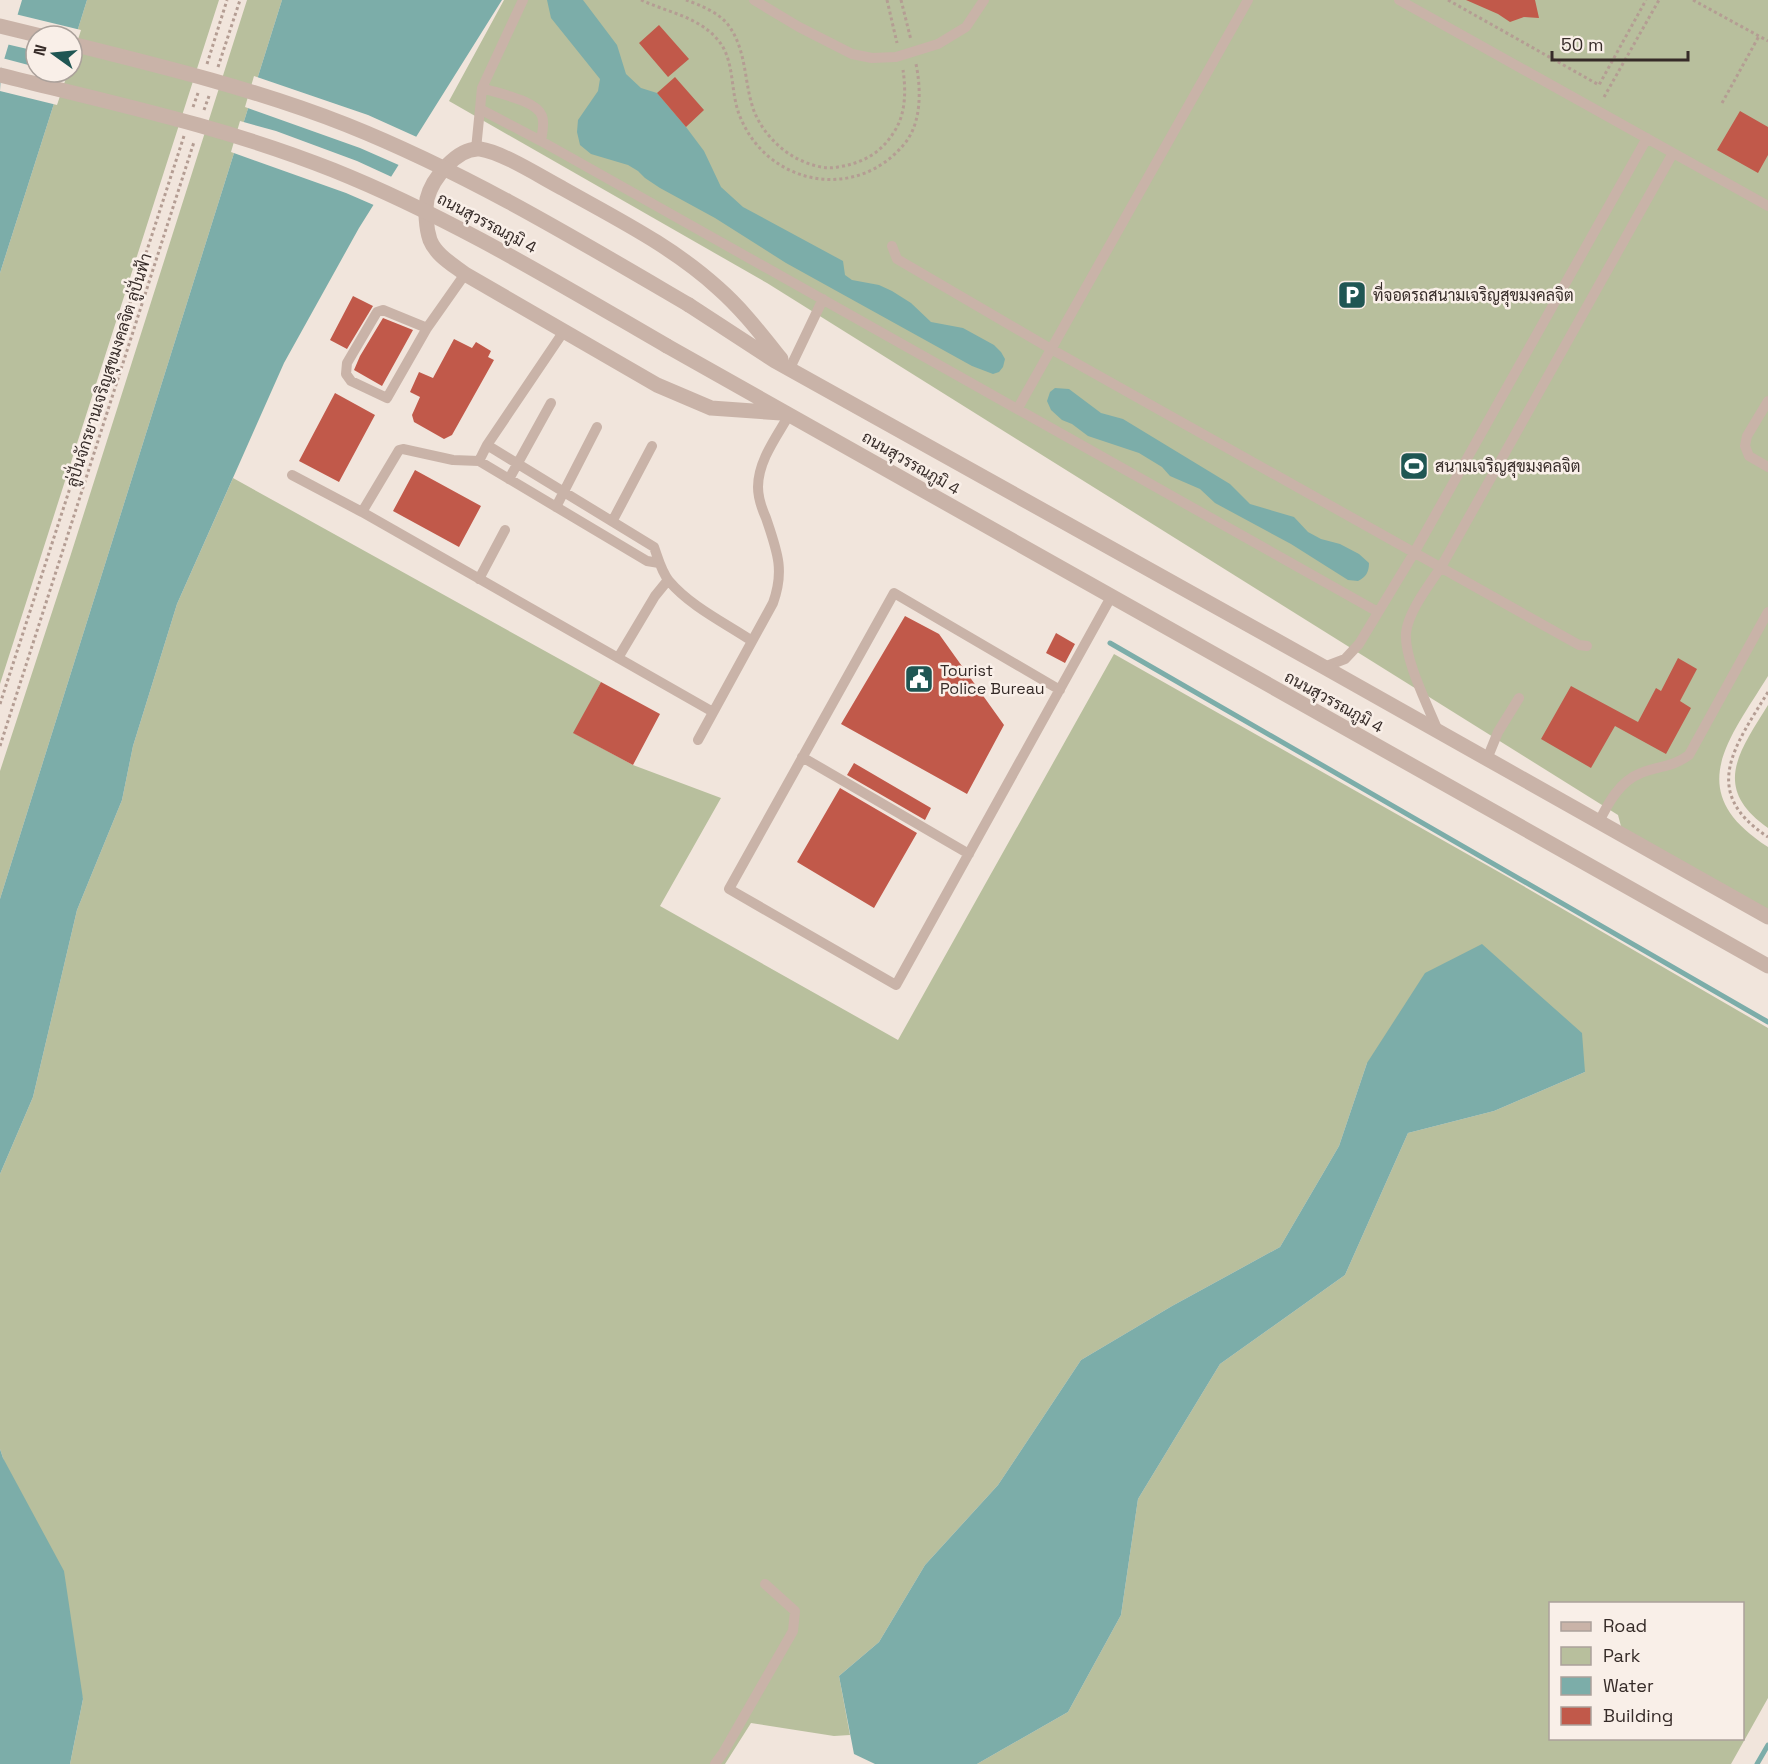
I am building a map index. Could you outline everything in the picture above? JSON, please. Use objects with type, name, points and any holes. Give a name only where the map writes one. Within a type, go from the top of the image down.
[{"type":"street","points":[[0,26],[24,32]]},
{"type":"street","name":"ถนนสุวรรณภูมิ 4","points":[[84,47],[238,88],[348,126],[454,174],[530,213],[689,305],[776,361],[1768,917]]},
{"type":"street","name":"ถนนสุวรรณภูมิ 4","points":[[0,75],[215,130],[330,169],[422,209],[500,249],[788,415],[1768,966]]},
{"type":"street","points":[[788,415],[711,408],[657,385],[465,274],[438,254],[430,239],[426,220],[427,199],[436,179],[459,156],[476,149],[499,155],[546,179],[676,254],[718,287],[741,309],[789,367]]},
{"type":"lane","points":[[476,149],[482,88],[523,0]]},
{"type":"lane","points":[[754,0],[799,27],[852,54],[872,58],[900,55],[938,44],[966,27],[984,0]]},
{"type":"lane","points":[[1018,408],[1248,0]]},
{"type":"lane","points":[[1399,0],[1768,206]]},
{"type":"lane","points":[[482,88],[526,102],[537,109],[542,116],[541,141]]},
{"type":"lane","points":[[480,109],[1018,408],[1378,612]]},
{"type":"lane","points":[[1324,667],[1345,659],[1359,644],[1414,553],[1647,138]]},
{"type":"lane","points":[[1438,731],[1407,651],[1406,631],[1416,606],[1441,567],[1673,153]]},
{"type":"lane","points":[[892,246],[897,259],[1051,349],[1579,645],[1587,646]]},
{"type":"lane","points":[[427,328],[388,311],[377,312],[347,363],[348,378],[387,398],[427,328],[465,274]]},
{"type":"lane","points":[[789,367],[823,299]]},
{"type":"lane","points":[[478,461],[564,331]]},
{"type":"lane","points":[[1768,401],[1747,436],[1745,447],[1749,456],[1768,467]]},
{"type":"lane","points":[[509,479],[551,403]]},
{"type":"lane","points":[[698,740],[773,603],[780,575],[779,556],[761,507],[758,489],[759,478],[768,452],[788,415]]},
{"type":"lane","points":[[556,507],[597,427]]},
{"type":"lane","points":[[487,445],[654,547],[668,580],[685,597],[752,641]]},
{"type":"lane","points":[[613,520],[652,446]]},
{"type":"lane","points":[[362,512],[399,450],[453,460],[478,461],[647,561],[659,563]]},
{"type":"lane","points":[[292,475],[362,512],[713,712]]},
{"type":"lane","points":[[479,579],[505,530]]},
{"type":"lane","points":[[618,658],[655,596],[668,580]]},
{"type":"lane","points":[[1060,690],[894,593],[729,889],[896,985],[1060,690],[1111,597]]},
{"type":"lane","points":[[1599,822],[1612,795],[1639,773],[1677,764],[1689,755],[1768,612]]},
{"type":"lane","points":[[1487,759],[1498,732],[1519,698]]},
{"type":"lane","points":[[802,758],[969,854]]},
{"type":"lane","points":[[715,1764],[793,1631],[795,1611],[765,1584]]},
{"type":"path","points":[[206,68],[227,0]]},
{"type":"path","points":[[218,68],[240,0]]},
{"type":"path","points":[[641,0],[663,10],[690,18],[714,35],[727,58],[739,113],[749,134],[772,158],[798,174],[813,179],[834,180],[861,176],[878,168],[893,157],[907,140],[916,121],[920,85],[901,0]]},
{"type":"path","points":[[686,0],[714,13],[728,25],[742,51],[752,106],[763,127],[782,149],[806,163],[836,168],[859,162],[876,154],[887,142],[902,117],[906,86],[887,0]]},
{"type":"path","points":[[1448,0],[1599,85],[1646,0]]},
{"type":"path","points":[[1604,97],[1659,0]]},
{"type":"path","points":[[1695,0],[1768,41]]},
{"type":"path","points":[[1722,103],[1759,36]]},
{"type":"path","points":[[192,112],[199,90]]},
{"type":"path","points":[[203,114],[210,91]]},
{"type":"path","points":[[0,704],[184,135]]},
{"type":"path","name":"ลู่ปั่นจักรยานเจริญสุขมงคลจิต ลู่ปั่นฟ้า","points":[[0,746],[196,136]]},
{"type":"path","points":[[1768,692],[1737,742],[1728,774],[1730,790],[1741,815],[1768,837]]},
{"type":"green space","points":[[87,0],[219,0],[0,684],[0,273],[60,84],[84,84],[84,24],[80,24]]},
{"type":"green space","points":[[247,0],[282,0],[0,899],[0,771]]},
{"type":"green space","name":"สนามเจริญสุขมงคลจิต","points":[[504,0],[1768,0],[1768,676],[1728,744],[1721,765],[1720,786],[1726,806],[1742,827],[1768,847],[1768,911],[1622,830],[1618,815],[767,283],[449,101]]},
{"type":"green space","points":[[233,478],[601,682],[574,733],[633,765],[721,798],[660,906],[898,1040],[1114,654],[1513,880],[1768,1028],[1768,1698],[1731,1764],[977,1764],[1068,1712],[1121,1615],[1138,1499],[1220,1364],[1345,1275],[1408,1133],[1494,1111],[1585,1072],[1367,1063],[1339,1146],[1280,1247],[1172,1306],[1081,1360],[998,1485],[925,1565],[879,1642],[839,1676],[850,1735],[834,1736],[751,1723],[725,1764],[70,1764],[83,1699],[0,1449],[0,1174],[33,1097],[77,910],[122,800],[133,746],[177,604]]},
{"type":"green space","points":[[1768,705],[1768,828],[1750,813],[1740,799],[1735,784],[1740,754]]},
{"type":"water","points":[[22,0],[87,0],[80,24],[24,24],[24,84],[60,84],[0,273],[0,73]]},
{"type":"water","points":[[282,0],[502,0],[359,228],[284,363],[177,604],[133,746],[122,800],[77,910],[33,1097],[0,1174],[0,899]]},
{"type":"water","points":[[547,0],[583,0],[617,45],[626,74],[641,88],[657,93],[704,151],[721,187],[743,207],[843,261],[845,275],[852,280],[879,285],[911,303],[931,322],[963,328],[994,345],[1005,359],[999,372],[993,374],[972,366],[786,263],[715,218],[660,188],[628,165],[591,154],[580,145],[577,132],[578,120],[598,91],[600,79],[551,18]]},
{"type":"water","points":[[1055,388],[1069,389],[1101,413],[1123,419],[1230,484],[1250,504],[1294,517],[1308,532],[1359,554],[1369,563],[1366,574],[1358,581],[1348,580],[1291,544],[1215,503],[1200,489],[1170,476],[1162,467],[1139,453],[1088,436],[1072,424],[1062,420],[1051,410],[1047,401],[1050,392]]},
{"type":"water","points":[[1482,944],[1582,1033],[1585,1072],[1494,1111],[1408,1133],[1345,1275],[1220,1364],[1138,1499],[1121,1615],[1068,1712],[977,1764],[875,1764],[854,1754],[839,1676],[879,1642],[925,1565],[998,1485],[1081,1360],[1172,1306],[1280,1247],[1339,1146],[1367,1063],[1425,973]]},
{"type":"water","points":[[0,1449],[64,1571],[83,1699],[70,1764],[0,1764]]},
{"type":"pier","points":[[15,14],[56,24],[24,24],[24,48],[6,44]]},
{"type":"pier","points":[[2,58],[24,64],[24,84],[64,84],[57,105],[0,91]]},
{"type":"pier","points":[[254,76],[368,115],[419,138],[401,166],[360,148],[245,107]]},
{"type":"pier","points":[[240,121],[276,131],[357,161],[394,178],[376,206],[231,152]]},
{"type":"building","points":[[1466,0],[1535,0],[1539,18],[1524,17],[1510,22]]},
{"type":"building","points":[[659,25],[689,59],[668,77],[639,43]]},
{"type":"building","points":[[675,77],[704,110],[686,127],[657,93]]},
{"type":"building","points":[[1740,111],[1768,127],[1768,155],[1758,173],[1717,150]]},
{"type":"building","points":[[353,296],[373,306],[347,349],[330,340]]},
{"type":"building","points":[[383,318],[413,330],[382,386],[354,370]]},
{"type":"building","points":[[454,339],[472,348],[476,342],[491,351],[488,357],[494,360],[452,435],[444,439],[414,422],[412,415],[420,397],[410,392],[419,372],[433,378]]},
{"type":"building","points":[[335,393],[375,415],[339,482],[299,461]]},
{"type":"building","points":[[415,470],[481,506],[459,547],[393,511]]},
{"type":"building","name":"Tourist Police Bureau","points":[[905,616],[939,634],[1004,725],[967,794],[841,724]]},
{"type":"building","points":[[1056,633],[1075,644],[1065,663],[1046,653]]},
{"type":"building","points":[[1678,658],[1697,669],[1680,701],[1691,708],[1666,754],[1615,726],[1591,768],[1541,739],[1571,686],[1638,722],[1656,688],[1661,691]]},
{"type":"building","points":[[601,682],[660,714],[633,765],[573,733]]},
{"type":"building","points":[[854,763],[931,808],[925,820],[847,775]]},
{"type":"building","points":[[840,788],[917,833],[874,908],[797,862]]},
{"type":"waterway","points":[[1110,643],[1768,1022]]},
{"type":"waterway","points":[[1757,1764],[1768,1745]]},
{"type":"place","name":"ที่จอดรถสนามเจริญสุขมงคลจิต","points":[[1352,295]]},
{"type":"place","name":"สนามเจริญสุขมงคลจิต","points":[[1414,466]]},
{"type":"place","name":"Tourist Police Bureau","points":[[919,679]]}]
